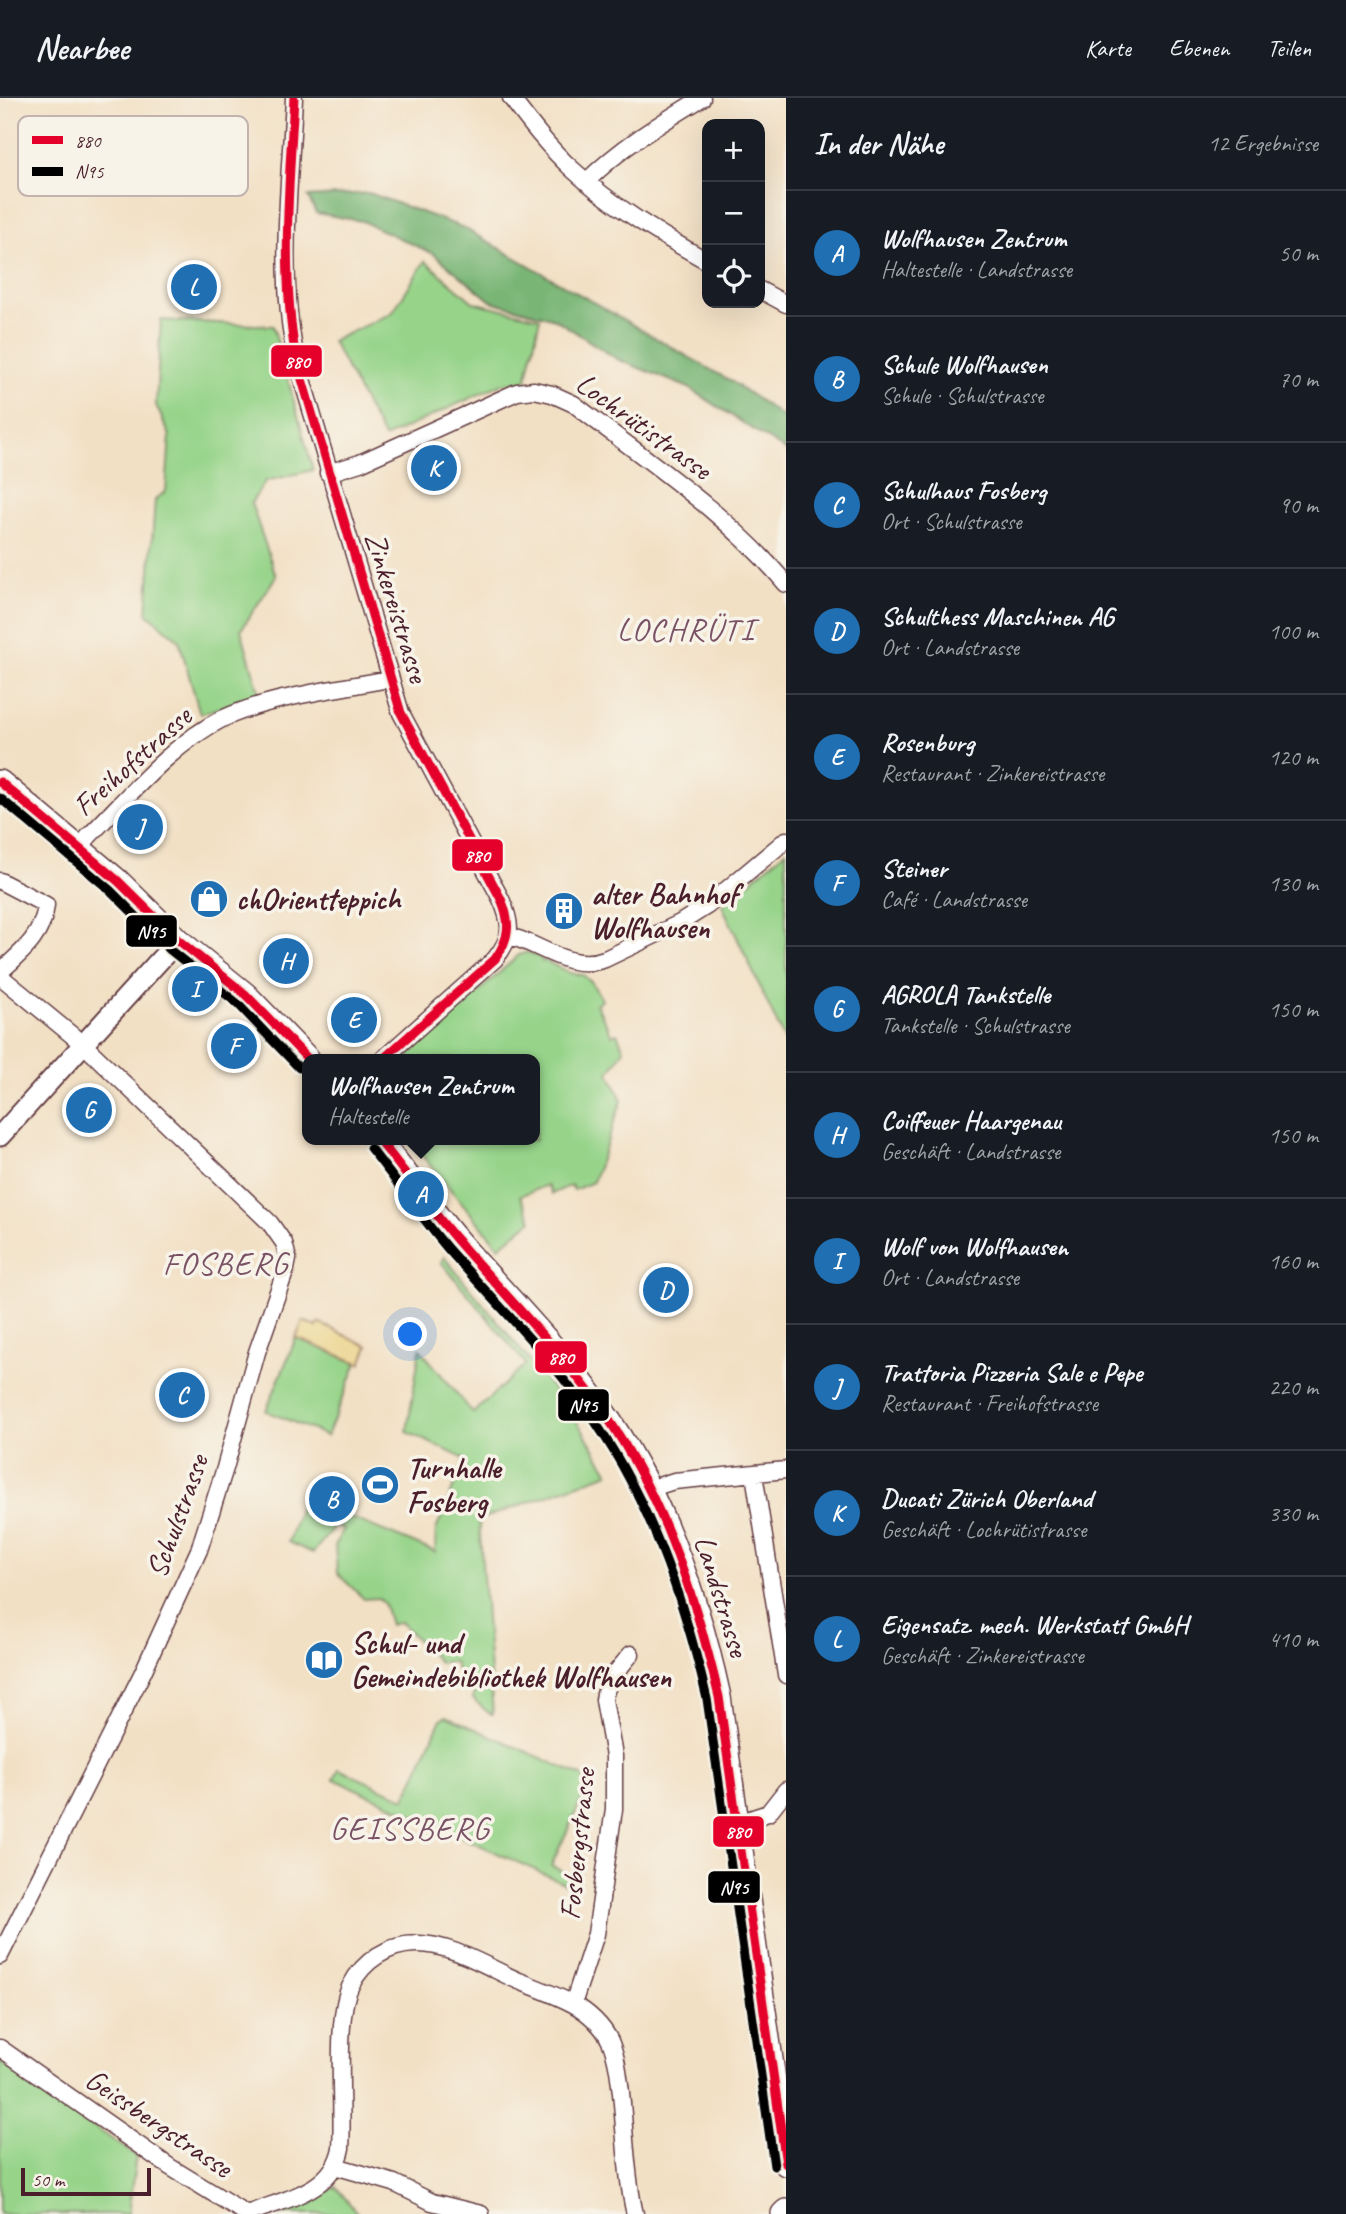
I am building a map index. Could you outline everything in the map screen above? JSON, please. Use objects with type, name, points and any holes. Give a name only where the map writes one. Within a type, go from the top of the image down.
[{"type":"main road","points":[[0,782],[118,881],[178,940],[245,994],[303,1054]]},
{"type":"main road","name":"Landstrasse","points":[[383,1145],[454,1237],[571,1368],[611,1422],[649,1489],[677,1551],[705,1638],[719,1697],[786,2164]]},
{"type":"street","name":"Zinkereistrasse","points":[[294,98],[286,305],[296,359],[401,713],[418,750],[500,899],[509,920],[509,936]]},
{"type":"street","points":[[512,98],[551,148],[587,181],[628,214],[702,258]]},
{"type":"street","points":[[587,181],[603,164],[637,138],[702,98]]},
{"type":"street","points":[[765,293],[786,304]]},
{"type":"street","name":"Lochrütistrasse","points":[[328,473],[360,463],[503,396],[534,390],[552,394],[574,404],[726,523],[765,558],[786,584]]},
{"type":"street","name":"Freihofstrasse","points":[[79,849],[89,835],[177,750],[221,720],[251,707],[389,679]]},
{"type":"street","points":[[389,1054],[495,959],[509,936],[572,962],[598,961],[680,923],[707,906],[786,839]]},
{"type":"street","points":[[0,881],[46,905],[44,921],[28,945],[0,974]]},
{"type":"street","points":[[0,1136],[178,940]]},
{"type":"street","name":"Schulstrasse","points":[[0,974],[84,1045],[270,1223],[284,1243],[288,1259],[257,1352],[199,1550],[142,1674],[0,1956]]},
{"type":"street","points":[[649,1489],[674,1481],[786,1470]]},
{"type":"street","points":[[754,1474],[786,1675]]},
{"type":"street","name":"Fosbergstrasse","points":[[573,2004],[595,1941],[614,1809],[615,1765],[604,1692],[631,1654]]},
{"type":"street","points":[[738,1823],[768,1813],[786,1790]]},
{"type":"street","points":[[481,2214],[432,2202],[394,2183],[335,2166],[342,2137],[343,2024],[346,1997],[351,1984],[361,1971],[380,1953],[405,1945],[430,1944],[573,2004],[595,2021],[604,2031],[613,2049],[635,2214]]},
{"type":"street","name":"Geissbergstrasse","points":[[0,2048],[170,2167],[247,2214],[317,2186],[331,2174],[335,2166]]},
{"type":"green space","points":[[369,193],[464,228],[734,383],[786,419],[786,451],[689,388],[617,359],[555,319],[491,301],[434,254],[362,221],[316,213],[308,197]]},
{"type":"green space","points":[[425,261],[473,302],[540,318],[526,381],[501,384],[384,438],[332,341],[392,313]]},
{"type":"green space","points":[[161,320],[273,326],[313,470],[266,481],[251,503],[276,576],[241,630],[260,695],[200,714],[179,640],[147,613],[155,500],[166,491],[170,436],[156,405]]},
{"type":"green space","points":[[786,851],[786,1043],[722,905]]},
{"type":"green space","points":[[528,952],[541,958],[542,962],[546,961],[570,973],[583,975],[592,983],[602,1000],[596,1004],[612,1035],[617,1033],[624,1050],[609,1073],[622,1100],[593,1182],[574,1190],[571,1185],[552,1194],[547,1185],[520,1196],[532,1220],[499,1247],[413,1145],[540,1145],[540,1054],[410,1054],[519,955]]},
{"type":"green space","points":[[444,1257],[573,1415],[609,1473],[479,1520],[493,1714],[473,1699],[475,1687],[457,1671],[455,1662],[439,1662],[400,1622],[390,1625],[384,1604],[379,1598],[364,1599],[337,1573],[335,1544],[344,1529],[335,1525],[313,1553],[288,1542],[303,1498],[435,1552],[436,1530],[465,1459],[407,1432],[420,1349],[473,1413],[526,1364],[441,1262]]},
{"type":"green space","points":[[296,1338],[357,1363],[327,1436],[266,1411]]},
{"type":"green space","points":[[446,1716],[582,1776],[588,1786],[551,1866],[575,1877],[570,1886],[334,1779],[339,1769],[405,1799],[441,1719]]},
{"type":"green space","points":[[0,2061],[136,2156],[128,2214],[0,2214]]},
{"type":"green space","points":[[336,2187],[358,2214],[279,2214]]},
{"type":"sand","points":[[303,1321],[317,1327],[319,1323],[368,1346],[361,1364],[296,1338]]},
{"type":"transit line","name":"880","points":[[294,98],[287,261],[296,359],[401,713],[501,899],[507,923],[504,944],[495,959],[389,1054]]},
{"type":"transit line","name":"880","points":[[0,782],[118,881],[178,940],[245,994],[303,1054]]},
{"type":"transit line","name":"N95","points":[[0,798],[110,890],[170,950],[237,1003],[299,1068]]},
{"type":"transit line","name":"880","points":[[383,1145],[447,1228],[543,1336],[592,1396],[637,1466],[671,1540],[698,1617],[719,1697],[786,2164]]},
{"type":"transit line","name":"N95","points":[[370,1148],[448,1249],[569,1385],[627,1474],[660,1546],[687,1622],[707,1699],[774,2166]]},
{"type":"place","name":"Eigensatz. mech. Werkstatt GmbH","points":[[194,287]]},
{"type":"place","name":"Ducati Zürich Oberland","points":[[434,468]]},
{"type":"place","name":"Trattoria Pizzeria Sale e Pepe","points":[[140,827]]},
{"type":"place","name":"chOrientteppich","points":[[209,899]]},
{"type":"place","name":"alter Bahnhof Wolfhausen","points":[[564,911]]},
{"type":"place","name":"Coiffeuer Haargenau","points":[[286,961]]},
{"type":"place","name":"Wolf von Wolfhausen","points":[[195,989]]},
{"type":"place","name":"Rosenburg","points":[[354,1020]]},
{"type":"place","name":"Steiner","points":[[234,1046]]},
{"type":"place","name":"AGROLA Tankstelle","points":[[89,1110]]},
{"type":"place","name":"Wolfhausen Zentrum","points":[[421,1194]]},
{"type":"place","name":"Schulthess Maschinen AG","points":[[666,1290]]},
{"type":"place","name":"Schulhaus Fosberg","points":[[182,1395]]},
{"type":"place","name":"Turnhalle Fosberg","points":[[380,1485]]},
{"type":"place","name":"Schule Wolfhausen","points":[[332,1499]]},
{"type":"place","name":"Schul- und Gemeindebibliothek Wolfhausen","points":[[324,1660]]},
{"type":"district","name":"LOCHRÜTI","points":[[686,629]]},
{"type":"district","name":"FOSBERG","points":[[226,1263]]},
{"type":"district","name":"GEISSBERG","points":[[410,1828]]}]
